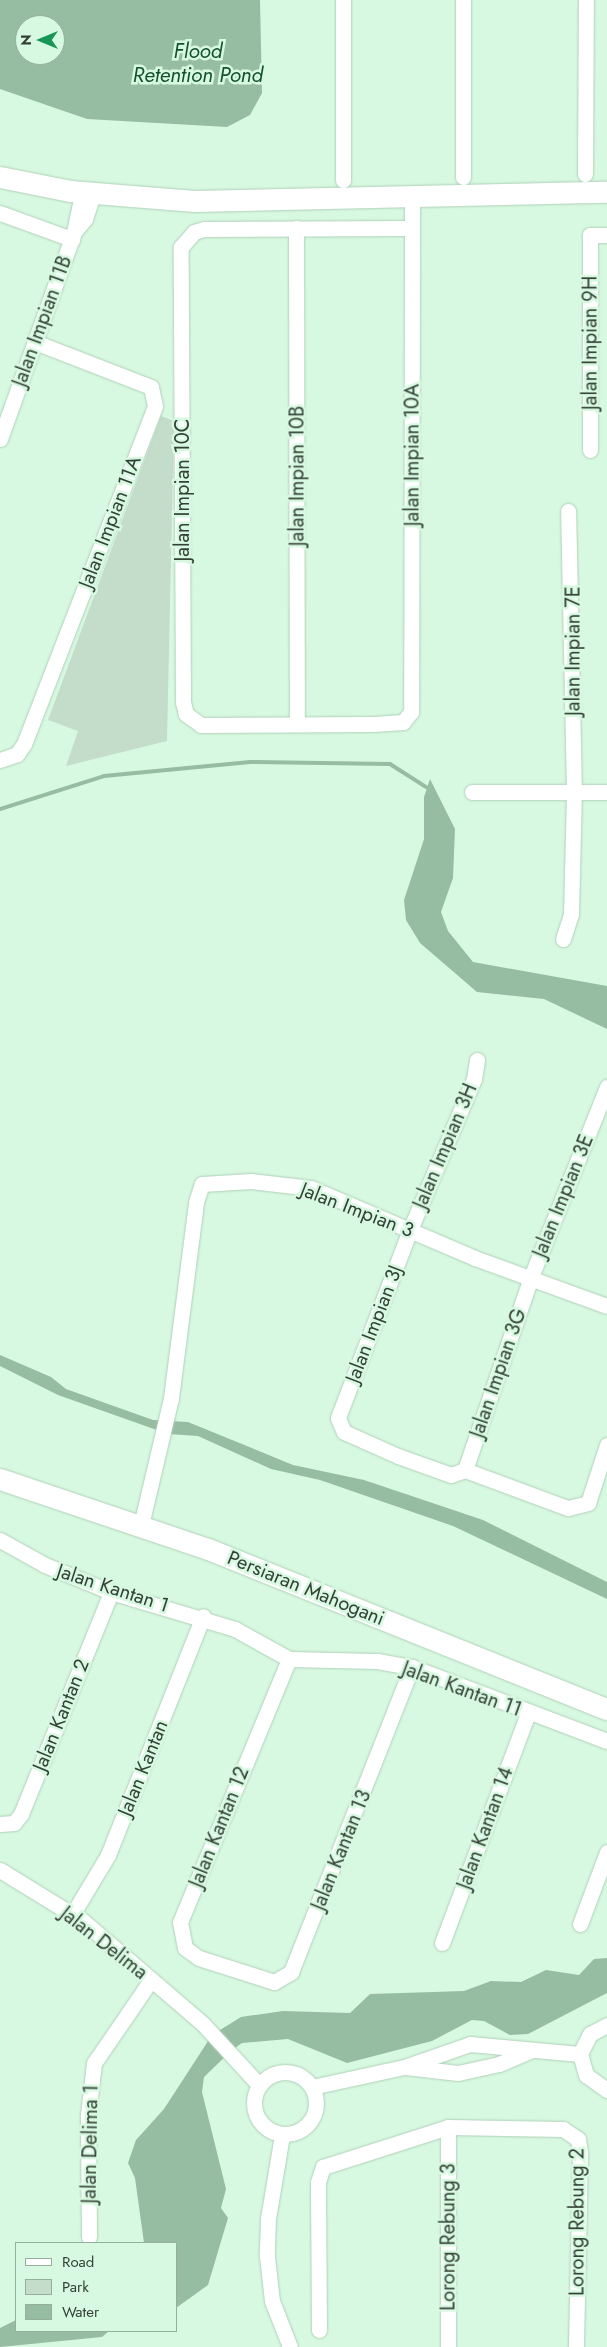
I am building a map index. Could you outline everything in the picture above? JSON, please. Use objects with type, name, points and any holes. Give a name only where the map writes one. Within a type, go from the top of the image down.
[{"type":"main road","points":[[0,177],[88,193],[195,201],[607,192]]},
{"type":"main road","name":"Persiaran Mahogani","points":[[0,1479],[141,1525],[607,1709]]},
{"type":"street","points":[[343,180],[344,0]]},
{"type":"street","points":[[463,0],[463,177]]},
{"type":"street","points":[[585,174],[586,0]]},
{"type":"street","name":"Jalan Impian 11B","points":[[0,439],[73,236],[85,219],[88,193]]},
{"type":"street","name":"Jalan Impian 10A","points":[[297,724],[403,722],[411,712],[412,197]]},
{"type":"street","points":[[0,213],[73,236]]},
{"type":"street","points":[[296,228],[412,228]]},
{"type":"street","name":"Jalan Impian 10C","points":[[296,228],[204,229],[194,232],[181,247],[183,702],[186,714],[201,725],[297,724]]},
{"type":"street","name":"Jalan Impian 10B","points":[[296,228],[297,724]]},
{"type":"street","name":"Jalan Impian 9H","points":[[590,450],[590,235],[607,235]]},
{"type":"street","name":"Jalan Impian 11A","points":[[0,760],[17,754],[24,744],[155,406],[151,386],[35,342]]},
{"type":"street","name":"Jalan Impian 7E","points":[[563,940],[571,914],[574,792],[568,511]]},
{"type":"street","points":[[472,792],[607,792]]},
{"type":"street","name":"Jalan Impian 3H","points":[[410,1230],[474,1079],[477,1060]]},
{"type":"street","name":"Jalan Impian 3E","points":[[531,1277],[607,1087]]},
{"type":"street","name":"Jalan Impian 3","points":[[141,1525],[171,1398],[196,1202],[202,1184],[251,1181],[311,1188],[410,1230],[607,1306]]},
{"type":"street","name":"Jalan Impian 3J","points":[[410,1230],[338,1418],[344,1432],[398,1456],[451,1474],[465,1470]]},
{"type":"street","name":"Jalan Impian 3G","points":[[465,1470],[531,1277]]},
{"type":"street","points":[[465,1470],[522,1493],[568,1508],[588,1503],[607,1445]]},
{"type":"street","name":"Jalan Kantan 1","points":[[0,1541],[45,1565],[111,1592],[203,1616]]},
{"type":"street","name":"Jalan Kantan 2","points":[[0,1824],[14,1822],[21,1814],[111,1592]]},
{"type":"street","name":"Jalan Kantan 11","points":[[203,1616],[289,1659],[412,1667],[528,1714],[607,1741]]},
{"type":"street","name":"Jalan Kantan","points":[[72,1915],[108,1855],[203,1616]]},
{"type":"street","name":"Jalan Kantan 12","points":[[232,1970],[186,1948],[180,1922],[289,1659]]},
{"type":"street","name":"Jalan Kantan 13","points":[[232,1970],[274,1982],[291,1972],[412,1667]]},
{"type":"street","name":"Jalan Kantan 14","points":[[442,1943],[528,1714]]},
{"type":"street","points":[[580,1924],[607,1852]]},
{"type":"street","name":"Jalan Delima","points":[[0,1870],[72,1915],[151,1980],[203,2024],[239,2060],[259,2085]]},
{"type":"street","name":"Jalan Delima 1","points":[[89,2237],[88,2115],[94,2063],[151,1980]]},
{"type":"street","points":[[607,2025],[590,2034],[580,2054],[586,2076],[607,2090]]},
{"type":"street","points":[[312,2087],[404,2067],[470,2044],[580,2054]]},
{"type":"street","points":[[404,2067],[467,2072],[530,2050]]},
{"type":"street","points":[[286,2072],[305,2079],[312,2087],[313,2116],[301,2130],[282,2135],[262,2126],[253,2106],[259,2085],[276,2073],[286,2072]]},
{"type":"street","points":[[319,2330],[318,2182],[323,2167],[448,2127]]},
{"type":"street","name":"Lorong Rebung 3","points":[[448,2127],[448,2347]]},
{"type":"street","name":"Lorong Rebung 2","points":[[448,2127],[563,2129],[578,2139],[576,2347]]},
{"type":"street","points":[[282,2135],[268,2219],[267,2256],[272,2301],[290,2347]]},
{"type":"green space","points":[[161,416],[174,421],[167,741],[66,766],[78,731],[48,720]]},
{"type":"water","name":"Flood Retention Pond","points":[[0,0],[260,0],[262,93],[250,115],[227,127],[87,119],[0,89]]},
{"type":"water","points":[[430,779],[455,829],[453,878],[441,912],[448,931],[473,962],[607,986],[607,1029],[544,999],[477,992],[420,943],[406,920],[404,900],[424,839],[424,797]]},
{"type":"water","points":[[0,1355],[51,1377],[66,1389],[153,1420],[188,1422],[293,1465],[364,1480],[483,1520],[607,1582],[607,1599],[453,1526],[320,1480],[271,1469],[198,1436],[168,1434],[58,1395],[0,1366]]},
{"type":"water","points":[[607,1958],[607,1993],[528,2034],[510,2035],[484,2021],[472,2020],[432,2041],[347,2063],[288,2039],[242,2043],[232,2050],[204,2077],[202,2092],[226,2189],[221,2208],[228,2218],[208,2285],[178,2307],[178,2242],[144,2242],[135,2178],[128,2163],[136,2140],[164,2109],[212,2035],[241,2017],[283,2011],[350,2013],[370,1994],[464,1991],[491,1981],[521,1982],[546,1970],[579,1975],[594,1959]]},
{"type":"water","points":[[15,2320],[15,2332],[108,2332],[102,2337],[0,2347],[0,2328]]},
{"type":"waterway","points":[[0,809],[104,776],[250,762],[390,764],[426,787]]}]
